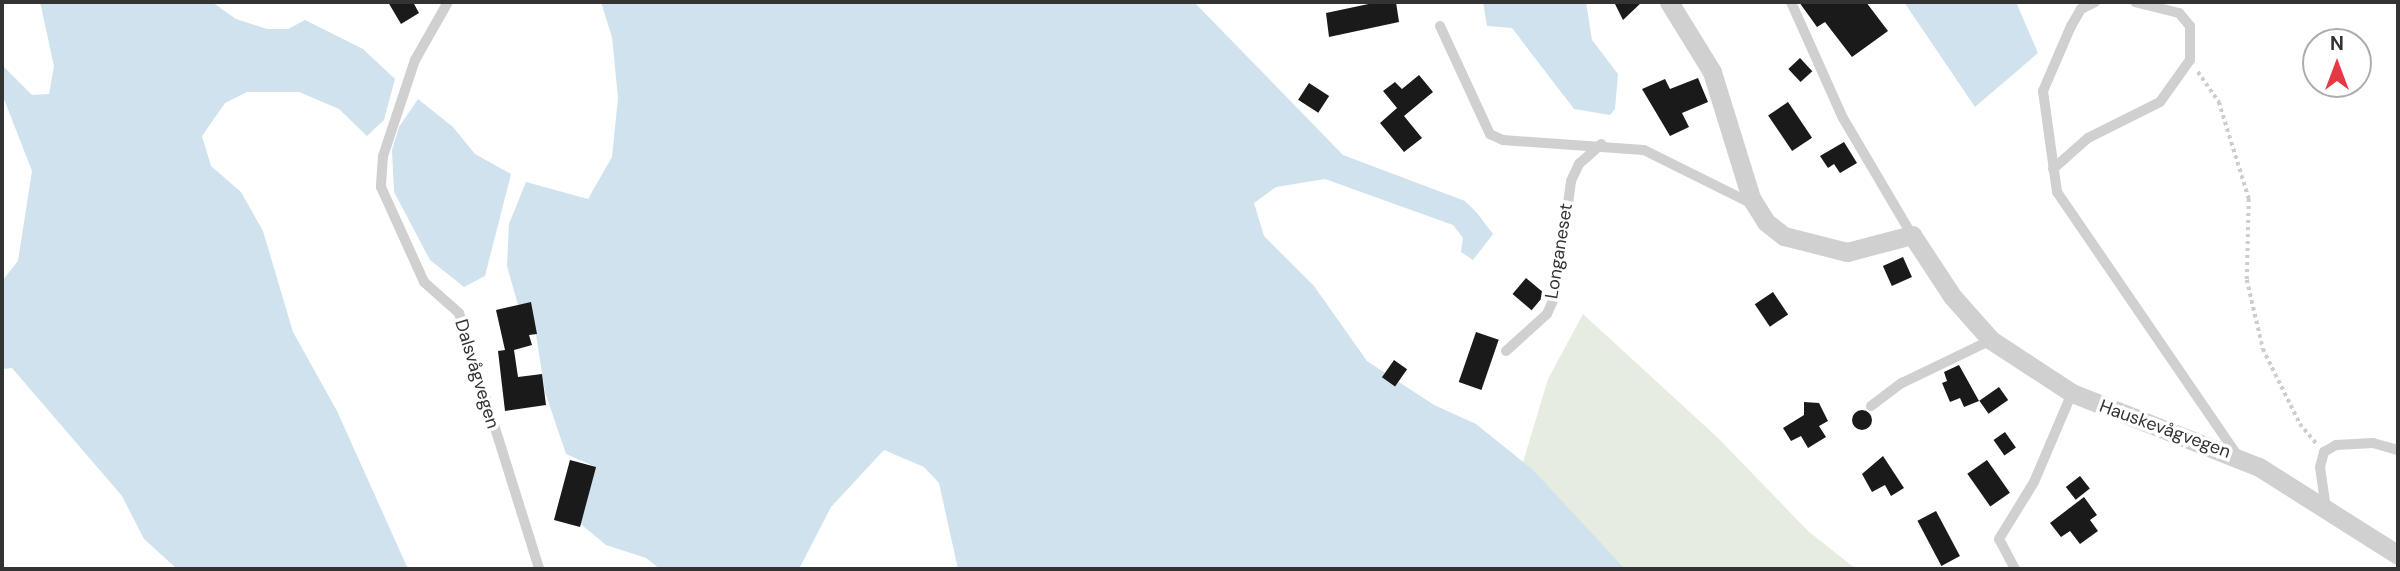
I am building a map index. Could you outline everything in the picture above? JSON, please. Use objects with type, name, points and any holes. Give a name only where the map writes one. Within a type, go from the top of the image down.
[{"type":"street","points":[[1669,2],[1712,72],[1755,205],[1784,236],[1821,249],[1857,250],[1912,235]]},
{"type":"street","name":"Hauskevågvegen","points":[[1912,235],[1952,296],[1991,340],[2072,393],[2238,456],[2398,555]]},
{"type":"lane","name":"Dalsvågvegen","points":[[448,2],[411,72],[383,156],[381,187],[424,282],[459,313],[539,569]]},
{"type":"lane","name":"Hauskevågvegen","points":[[1791,2],[1843,118],[1912,235]]},
{"type":"lane","points":[[2095,2],[2081,9],[2071,26],[2043,91],[2053,169],[2068,214],[2238,456]]},
{"type":"lane","points":[[2053,169],[2088,138],[2160,102],[2190,61],[2190,26],[2179,13],[2135,2]]},
{"type":"lane","points":[[1440,26],[1490,134],[1503,140],[1601,144],[1644,150],[1755,205]]},
{"type":"lane","name":"Longaneset","points":[[1506,351],[1547,314],[1556,294],[1571,181],[1579,164],[1601,144]]},
{"type":"lane","points":[[1871,406],[1902,383],[1991,340]]},
{"type":"lane","points":[[2015,569],[1999,539],[2034,482],[2072,393]]},
{"type":"lane","points":[[2327,513],[2320,467],[2325,452],[2336,445],[2373,443],[2398,450]]},
{"type":"path","points":[[2190,61],[2219,102],[2249,199],[2246,279],[2263,349],[2300,424],[2325,452]]},
{"type":"shaded area","points":[[1583,314],[1718,438],[1808,531],[1856,569],[1625,569],[1523,462],[1548,379]]},
{"type":"water","points":[[40,2],[212,2],[236,19],[267,29],[288,29],[305,20],[363,49],[395,79],[384,120],[367,136],[339,109],[299,92],[247,92],[225,103],[202,136],[211,166],[241,192],[263,231],[293,332],[337,411],[408,569],[177,569],[144,539],[122,496],[12,368],[2,369],[2,281],[18,261],[32,171],[2,94],[2,65],[32,95],[49,94],[54,66]]},
{"type":"water","points":[[601,2],[1194,2],[1343,155],[1465,201],[1493,234],[1473,260],[1461,252],[1463,238],[1453,225],[1325,179],[1276,187],[1254,203],[1264,236],[1314,286],[1367,361],[1434,405],[1476,424],[1533,470],[1625,569],[958,569],[939,483],[924,467],[884,450],[831,507],[799,569],[660,569],[646,558],[606,545],[577,521],[596,467],[566,454],[545,392],[531,303],[518,305],[507,266],[509,224],[526,182],[588,199],[612,157],[618,98],[612,37]]},
{"type":"water","points":[[1483,2],[1586,2],[1592,40],[1618,74],[1615,109],[1610,115],[1574,109],[1512,28],[1487,26]]},
{"type":"water","points":[[1904,2],[2016,2],[2038,53],[1975,107]]},
{"type":"water","points":[[418,99],[453,127],[475,154],[511,174],[485,276],[464,287],[430,260],[394,192],[392,150],[399,127]]},
{"type":"building","points":[[388,2],[413,2],[419,13],[401,24]]},
{"type":"building","points":[[1378,2],[1396,2],[1399,22],[1329,37],[1326,13]]},
{"type":"building","points":[[1614,2],[1642,2],[1623,20]]},
{"type":"building","points":[[1799,2],[1866,2],[1888,31],[1852,57],[1825,22],[1817,27]]},
{"type":"building","points":[[1800,58],[1812,71],[1801,82],[1788,69]]},
{"type":"building","points":[[1419,75],[1433,92],[1404,116],[1422,138],[1404,152],[1380,123],[1397,108],[1383,91],[1395,82],[1402,89]]},
{"type":"building","points":[[1698,78],[1708,102],[1682,113],[1689,127],[1670,136],[1642,89],[1665,79],[1670,89]]},
{"type":"building","points":[[1309,83],[1329,96],[1318,113],[1298,100]]},
{"type":"building","points":[[1788,102],[1812,138],[1792,151],[1768,115]]},
{"type":"building","points":[[1844,142],[1857,163],[1840,173],[1834,164],[1828,168],[1820,156]]},
{"type":"building","points":[[1903,257],[1912,277],[1892,286],[1883,266]]},
{"type":"building","points":[[1526,278],[1545,294],[1532,310],[1513,294]]},
{"type":"building","points":[[1773,292],[1788,314],[1770,327],[1755,304]]},
{"type":"building","points":[[531,302],[537,334],[529,335],[532,345],[514,350],[518,377],[542,374],[546,405],[505,411],[498,351],[505,350],[496,310]]},
{"type":"building","points":[[1476,332],[1499,340],[1481,390],[1459,382]]},
{"type":"building","points":[[1394,360],[1407,369],[1395,386],[1382,377]]},
{"type":"building","points":[[1959,365],[1979,401],[1964,407],[1960,398],[1950,402],[1942,383],[1947,381],[1944,372]]},
{"type":"building","points":[[1999,387],[2008,400],[1989,414],[1979,401]]},
{"type":"building","points":[[1804,402],[1819,403],[1828,421],[1819,426],[1826,437],[1808,448],[1801,436],[1791,441],[1783,428],[1804,415]]},
{"type":"building","points":[[1862,410],[1869,413],[1872,420],[1869,427],[1862,430],[1855,427],[1852,420],[1855,413]]},
{"type":"building","points":[[2005,432],[2016,448],[2004,456],[1994,440]]},
{"type":"building","points":[[1883,456],[1904,488],[1891,496],[1885,485],[1872,492],[1862,474]]},
{"type":"building","points":[[570,460],[596,467],[580,527],[554,520]]},
{"type":"building","points":[[1987,460],[2010,493],[1990,507],[1967,474]]},
{"type":"building","points":[[2080,476],[2090,489],[2076,500],[2066,487]]},
{"type":"building","points":[[2084,497],[2097,515],[2090,520],[2098,531],[2080,544],[2070,531],[2061,537],[2050,523]]},
{"type":"building","points":[[1936,511],[1960,556],[1941,566],[1917,521]]}]
